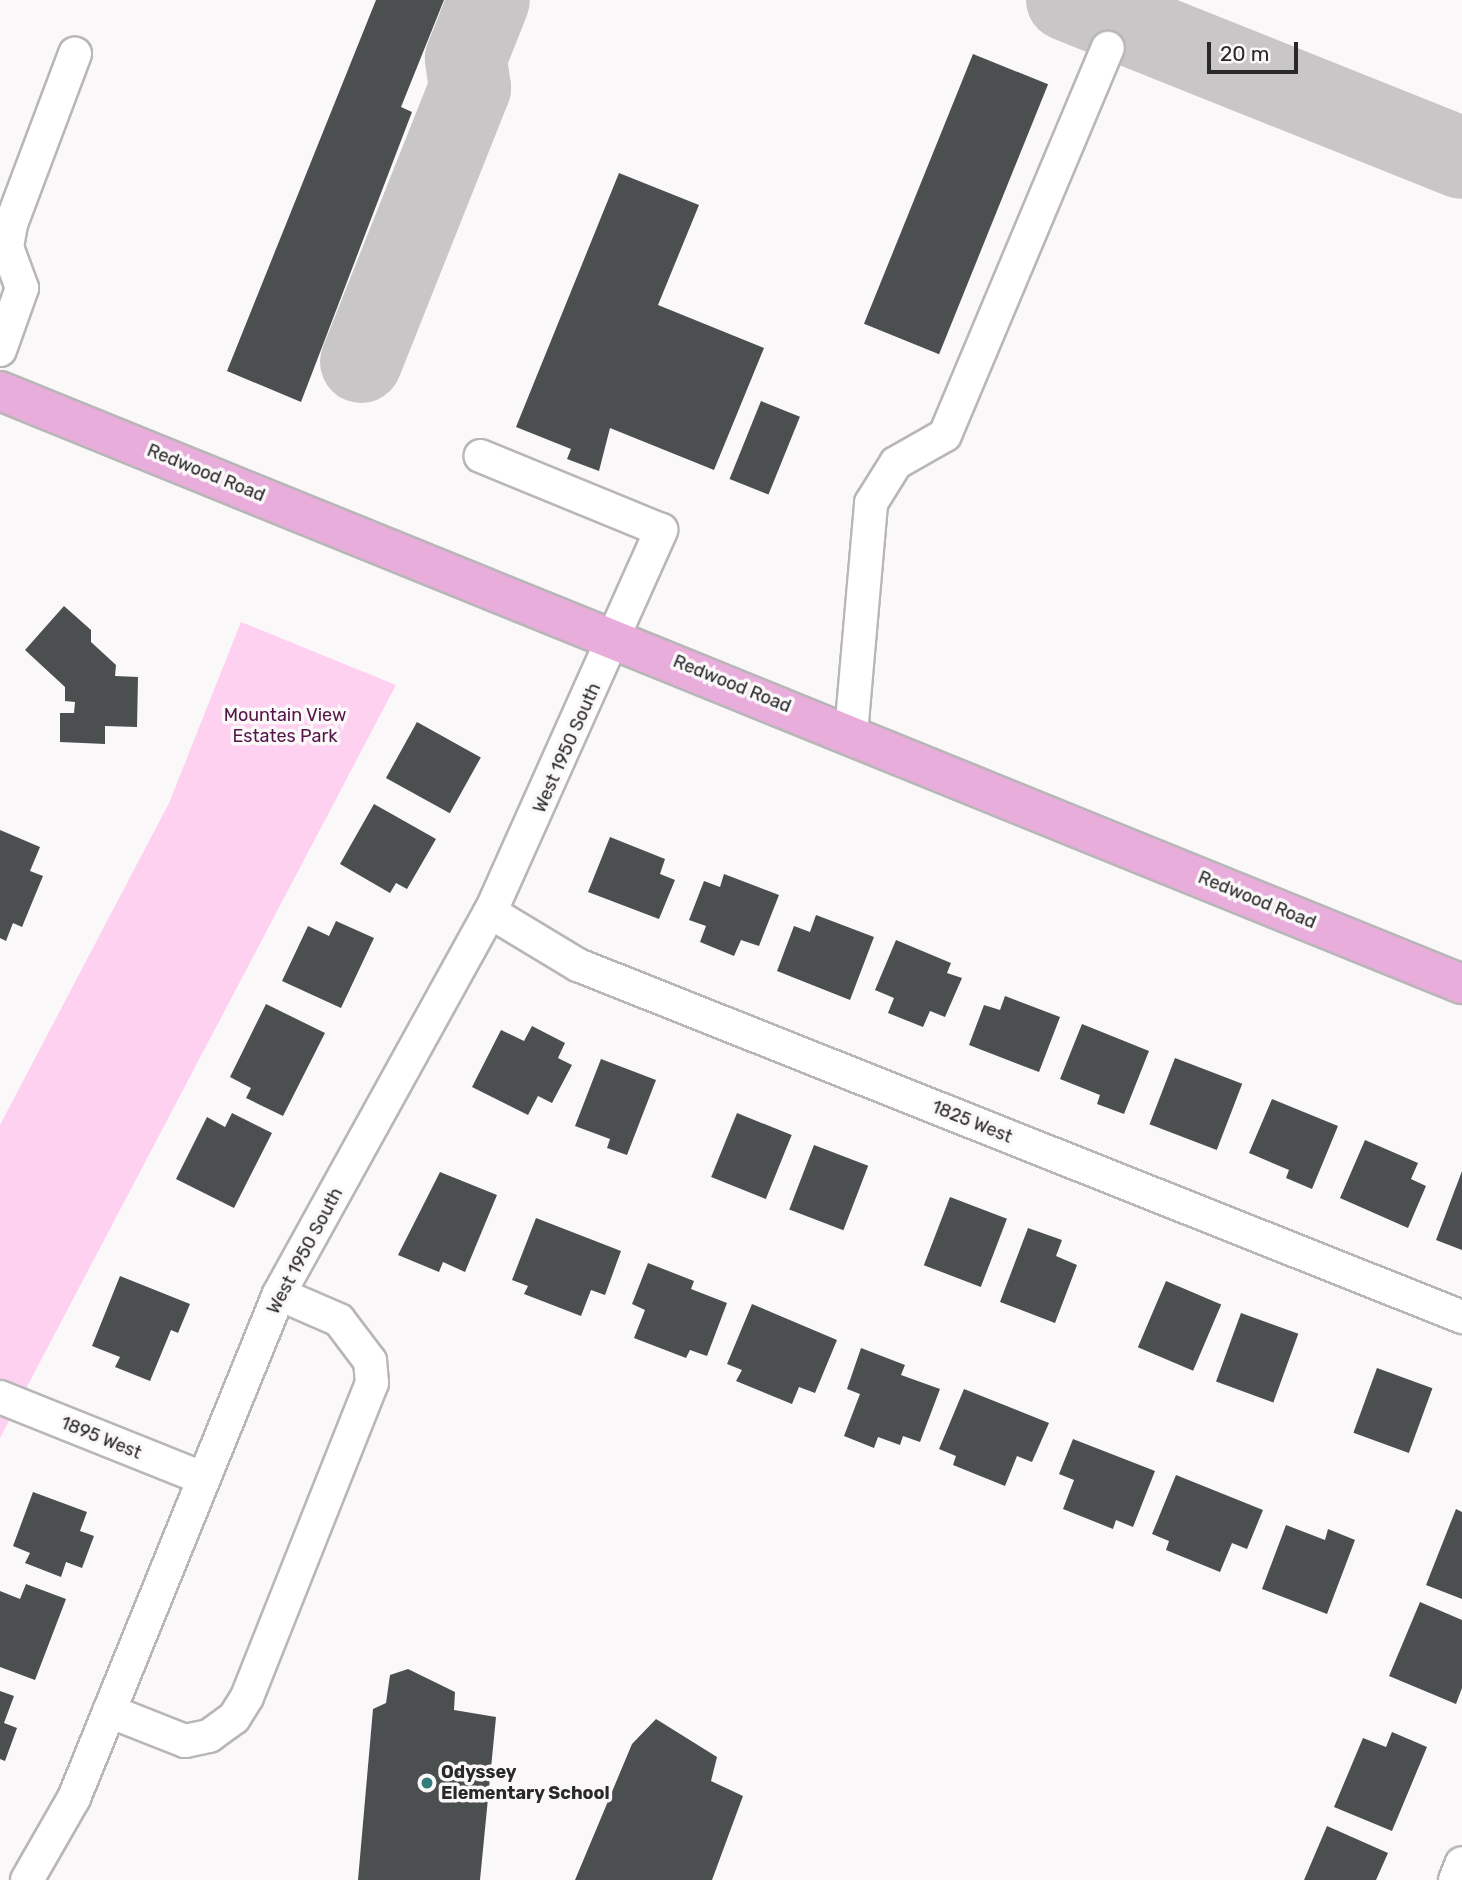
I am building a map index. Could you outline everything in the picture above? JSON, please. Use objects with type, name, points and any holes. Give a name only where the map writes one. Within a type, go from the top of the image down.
[{"type":"main road","name":"Redwood Road","points":[[0,391],[616,637],[1462,984]]},
{"type":"street","points":[[851,733],[871,503],[895,463],[945,435],[1108,48]]},
{"type":"street","points":[[0,350],[22,288],[7,247],[10,224],[75,54]]},
{"type":"street","name":"West 1950 South","points":[[27,1880],[74,1798],[279,1294],[490,912],[616,637],[661,530],[481,456]]},
{"type":"street","name":"1825 West","points":[[490,912],[578,965],[1462,1317]]},
{"type":"street","points":[[109,1711],[185,1741],[209,1736],[234,1718],[247,1697],[372,1383],[370,1361],[348,1329],[279,1294]]},
{"type":"street","name":"1895 West","points":[[0,1397],[203,1478]]},
{"type":"street","points":[[1455,1880],[1462,1863]]},
{"type":"green space","name":"Mountain View Estates Park","points":[[241,622],[396,685],[0,1438],[0,1125],[169,803]]},
{"type":"building","points":[[376,0],[444,0],[401,107],[412,112],[301,402],[227,371]]},
{"type":"building","points":[[973,54],[1048,84],[939,354],[864,324]]},
{"type":"building","points":[[619,173],[699,205],[658,305],[764,348],[714,470],[610,428],[599,471],[567,459],[571,449],[516,427]]},
{"type":"building","points":[[761,401],[800,417],[768,495],[730,479]]},
{"type":"building","points":[[64,606],[91,630],[91,642],[116,665],[115,676],[138,677],[137,727],[105,726],[105,744],[60,742],[60,713],[74,713],[75,702],[65,701],[65,687],[25,650]]},
{"type":"building","points":[[417,722],[481,757],[450,813],[386,778]]},
{"type":"building","points":[[374,804],[436,839],[407,889],[396,883],[390,893],[340,864]]},
{"type":"building","points":[[0,830],[40,847],[30,871],[43,876],[22,927],[13,923],[6,941],[0,938]]},
{"type":"building","points":[[610,837],[665,859],[660,874],[675,880],[659,919],[588,892]]},
{"type":"building","points":[[724,874],[779,895],[759,946],[741,940],[734,956],[700,942],[706,926],[689,920],[704,881],[720,887]]},
{"type":"building","points":[[816,915],[874,937],[850,1000],[777,971],[794,926],[810,932]]},
{"type":"building","points":[[336,921],[374,938],[341,1008],[282,981],[308,926],[329,936]]},
{"type":"building","points":[[896,940],[951,963],[947,973],[962,978],[945,1017],[930,1011],[923,1027],[888,1013],[894,998],[875,990]]},
{"type":"building","points":[[1005,996],[1060,1017],[1039,1072],[969,1045],[984,1005],[1000,1010]]},
{"type":"building","points":[[266,1004],[325,1033],[283,1116],[246,1098],[251,1088],[230,1077]]},
{"type":"building","points":[[1082,1024],[1149,1051],[1124,1114],[1097,1104],[1100,1095],[1060,1079]]},
{"type":"building","points":[[532,1026],[565,1043],[558,1058],[572,1065],[552,1103],[538,1096],[528,1115],[472,1087],[501,1030],[524,1041]]},
{"type":"building","points":[[1175,1058],[1242,1084],[1217,1150],[1150,1124]]},
{"type":"building","points":[[601,1059],[656,1080],[627,1155],[607,1148],[610,1139],[575,1126]]},
{"type":"building","points":[[1272,1099],[1338,1126],[1312,1189],[1286,1178],[1289,1170],[1249,1153]]},
{"type":"building","points":[[232,1113],[272,1133],[234,1208],[176,1179],[207,1117],[225,1127]]},
{"type":"building","points":[[737,1113],[792,1135],[766,1199],[711,1177]]},
{"type":"building","points":[[1365,1140],[1418,1163],[1411,1179],[1426,1186],[1408,1228],[1340,1198]]},
{"type":"building","points":[[814,1145],[868,1166],[843,1230],[789,1209]]},
{"type":"building","points":[[1462,1171],[1462,1250],[1436,1240]]},
{"type":"building","points":[[440,1172],[497,1195],[465,1272],[443,1262],[439,1272],[398,1255]]},
{"type":"building","points":[[950,1197],[1007,1219],[981,1287],[924,1265]]},
{"type":"building","points":[[536,1218],[621,1251],[605,1295],[591,1290],[581,1316],[524,1294],[528,1286],[512,1280]]},
{"type":"building","points":[[1028,1228],[1062,1240],[1056,1256],[1077,1265],[1055,1323],[1000,1302]]},
{"type":"building","points":[[648,1263],[694,1281],[691,1289],[727,1303],[707,1356],[690,1350],[686,1358],[634,1338],[645,1310],[632,1304]]},
{"type":"building","points":[[120,1276],[190,1304],[178,1333],[171,1330],[150,1381],[115,1367],[120,1357],[92,1346]]},
{"type":"building","points":[[1166,1281],[1221,1304],[1193,1371],[1138,1347]]},
{"type":"building","points":[[752,1304],[837,1340],[815,1393],[799,1387],[792,1404],[736,1381],[742,1370],[727,1364]]},
{"type":"building","points":[[1241,1313],[1298,1334],[1273,1402],[1216,1382]]},
{"type":"building","points":[[861,1348],[905,1365],[901,1375],[940,1389],[920,1442],[903,1436],[900,1445],[878,1437],[874,1448],[844,1436],[860,1394],[847,1389]]},
{"type":"building","points":[[1377,1368],[1432,1388],[1409,1453],[1353,1433]]},
{"type":"building","points":[[964,1389],[1049,1423],[1032,1462],[1017,1456],[1005,1486],[953,1465],[956,1456],[939,1449]]},
{"type":"building","points":[[1073,1439],[1155,1471],[1133,1527],[1116,1520],[1113,1529],[1063,1509],[1074,1480],[1059,1474]]},
{"type":"building","points":[[1176,1475],[1263,1510],[1247,1549],[1232,1543],[1220,1572],[1166,1550],[1169,1541],[1152,1534]]},
{"type":"building","points":[[33,1492],[87,1512],[80,1531],[94,1536],[82,1568],[66,1562],[61,1577],[25,1563],[30,1553],[13,1546]]},
{"type":"building","points":[[1456,1509],[1462,1512],[1462,1599],[1426,1585]]},
{"type":"building","points":[[1286,1525],[1325,1540],[1328,1529],[1355,1540],[1327,1614],[1262,1589]]},
{"type":"building","points":[[26,1584],[66,1599],[35,1680],[0,1667],[0,1591],[20,1599]]},
{"type":"building","points":[[1420,1602],[1462,1620],[1462,1688],[1456,1704],[1389,1676]]},
{"type":"building","name":"Odyssey Elementary School","points":[[408,1669],[455,1692],[454,1710],[496,1717],[480,1880],[358,1880],[373,1709],[386,1703],[390,1675]]},
{"type":"building","points":[[0,1691],[14,1696],[4,1723],[17,1728],[5,1761],[0,1759]]},
{"type":"building","name":"Odyssey Elementary School","points":[[656,1719],[717,1757],[711,1781],[743,1796],[712,1880],[575,1880],[632,1744]]},
{"type":"building","points":[[1392,1732],[1427,1747],[1392,1831],[1334,1807],[1363,1738],[1386,1747]]},
{"type":"building","points":[[1327,1826],[1388,1853],[1376,1880],[1304,1880]]},
{"type":"taxiway","points":[[361,362],[470,88],[466,58],[489,0]]},
{"type":"taxiway","points":[[1067,0],[1462,158]]},
{"type":"place","name":"Odyssey Elementary School","points":[[427,1783]]}]
